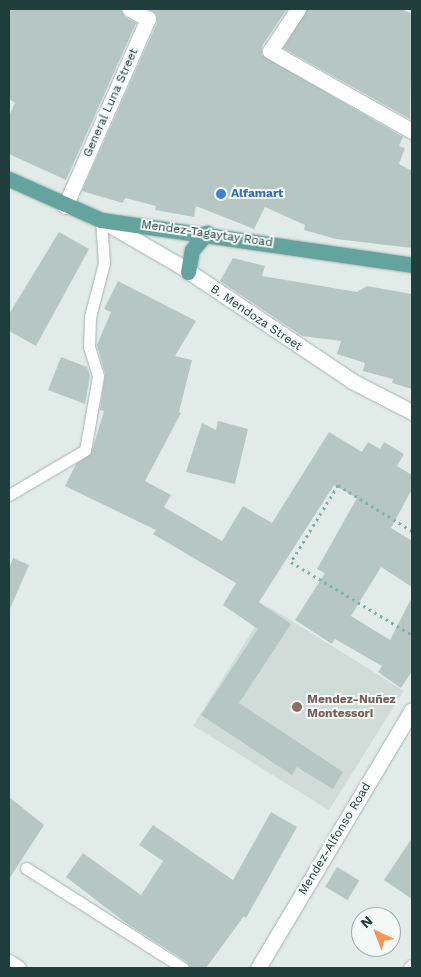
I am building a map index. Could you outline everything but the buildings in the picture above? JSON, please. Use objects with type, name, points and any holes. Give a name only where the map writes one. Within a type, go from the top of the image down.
[{"type":"main road","name":"General Luna Street","points":[[65,206],[148,19],[130,9]]},
{"type":"main road","points":[[298,9],[270,52],[412,131]]},
{"type":"main road","name":"Mendez-Tagaytay Road","points":[[9,179],[65,206],[102,220],[207,233],[412,265]]},
{"type":"main road","name":"B. Mendoza Street","points":[[102,220],[188,272],[352,381],[412,412]]},
{"type":"main road","points":[[188,272],[192,250],[207,233]]},
{"type":"main road","name":"Mendez-Alfonso Road","points":[[258,968],[412,710]]},
{"type":"main road","points":[[9,962],[18,968]]},
{"type":"lane","points":[[9,495],[84,450],[98,376],[89,339],[90,317],[104,263],[102,220]]},
{"type":"lane","points":[[26,868],[183,968]]},
{"type":"path","points":[[412,531],[338,485],[291,562],[412,634]]},
{"type":"shaded area","name":"Mendez-Nuñez Montessori","points":[[268,606],[404,691],[329,810],[193,726]]},
{"type":"place","name":"Alfamart","points":[[221,194]]},
{"type":"place","name":"Mendez-Nuñez Montessori","points":[[297,707]]}]
